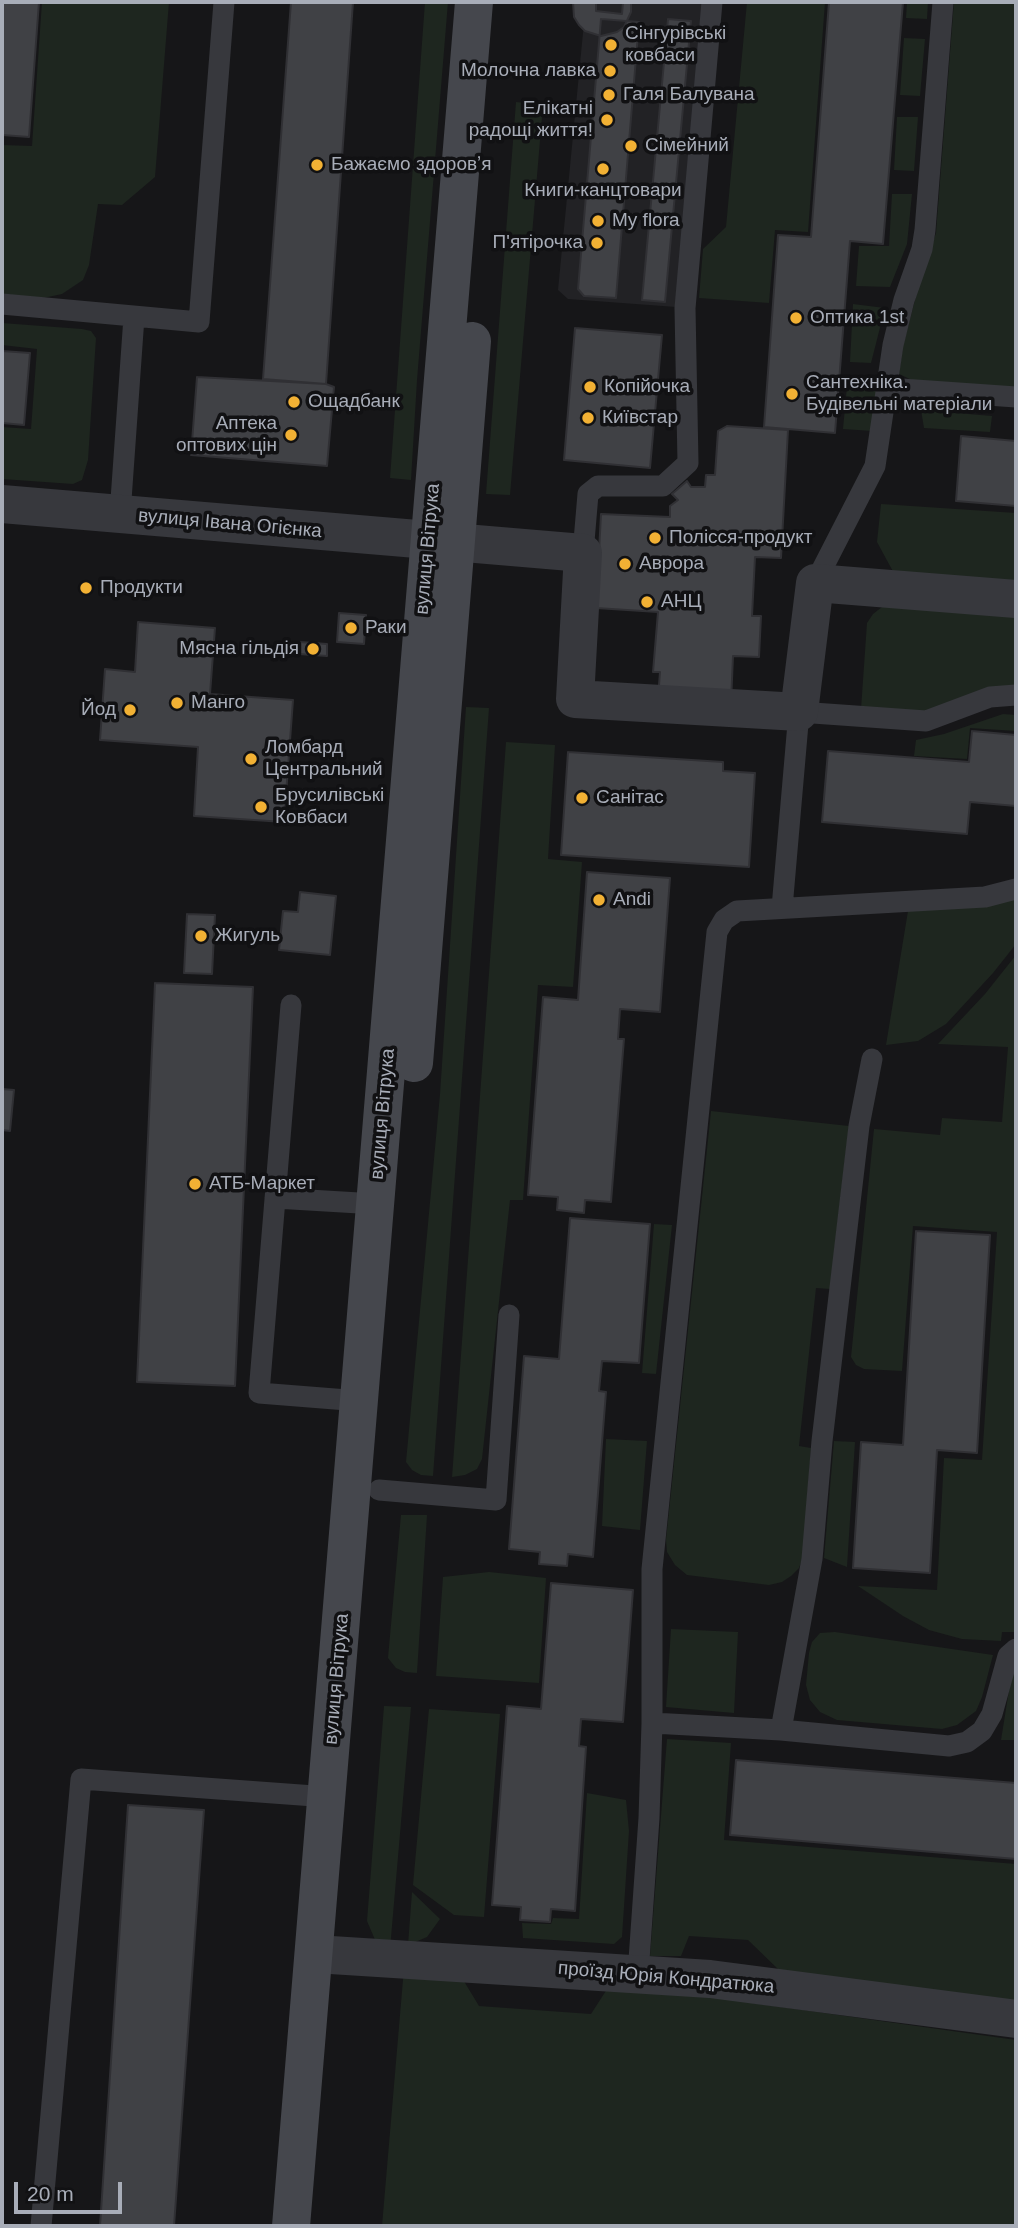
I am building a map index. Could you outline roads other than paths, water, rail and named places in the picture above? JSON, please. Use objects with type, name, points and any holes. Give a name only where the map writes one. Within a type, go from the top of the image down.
[{"type":"main road","name":"вулиця Вітрука","points":[[291,2226],[327,1954],[379,1490],[443,542],[474,2]]},
{"type":"main road","name":"вулиця Вітрука","points":[[317,2226],[327,1954],[328,1797],[360,1401],[376,1204],[497,2]]},
{"type":"street","name":"вулиця Івана Огієнка","points":[[2,504],[583,552]]},
{"type":"street","points":[[583,552],[575,699],[799,712],[815,583],[1016,599]]},
{"type":"street","name":"проїзд Юрія Кондратюка","points":[[327,1954],[710,1979],[1016,2019]]},
{"type":"lane","points":[[2,304],[199,321],[224,2]]},
{"type":"lane","points":[[583,552],[588,494],[598,486],[663,486],[688,463],[685,307],[712,2]]},
{"type":"lane","points":[[815,583],[875,466],[893,345],[925,230],[943,2]]},
{"type":"lane","points":[[120,514],[134,317]]},
{"type":"lane","points":[[887,388],[1016,397]]},
{"type":"lane","points":[[782,908],[799,712],[926,721],[990,697],[1016,695]]},
{"type":"lane","points":[[638,1974],[649,1818],[652,1569],[717,932],[724,920],[737,911],[985,897],[1016,889]]},
{"type":"lane","points":[[291,1005],[259,1393],[360,1401]]},
{"type":"lane","points":[[781,1730],[812,1559],[822,1441],[859,1126],[872,1059]]},
{"type":"lane","points":[[275,1198],[376,1204]]},
{"type":"lane","points":[[379,1490],[496,1500],[509,1315]]},
{"type":"lane","points":[[652,1723],[781,1730],[949,1746],[967,1742],[982,1731],[992,1714],[1008,1656],[1016,1649]]},
{"type":"lane","points":[[41,2226],[81,1779],[328,1797]]},
{"type":"place","name":"Сінгурівські ковбаси","points":[[611,45]]},
{"type":"place","name":"Молочна лавка","points":[[610,71]]},
{"type":"place","name":"Галя Балувана","points":[[609,95]]},
{"type":"place","name":"Елікатні радощі життя!","points":[[607,120]]},
{"type":"place","name":"Сімейний","points":[[631,146]]},
{"type":"place","name":"Бажаємо здоровʼя","points":[[317,165]]},
{"type":"place","name":"Книги-канцтовари","points":[[603,169]]},
{"type":"place","name":"My flora","points":[[598,221]]},
{"type":"place","name":"П'ятірочка","points":[[597,243]]},
{"type":"place","name":"Оптика 1st","points":[[796,318]]},
{"type":"place","name":"Копійочка","points":[[590,387]]},
{"type":"place","name":"Сантехніка. Будівельні матеріали","points":[[792,394]]},
{"type":"place","name":"Ощадбанк","points":[[294,402]]},
{"type":"place","name":"Київстар","points":[[588,418]]},
{"type":"place","name":"Аптека оптових цін","points":[[291,435]]},
{"type":"place","name":"Полісся-продукт","points":[[655,538]]},
{"type":"place","name":"Аврора","points":[[625,564]]},
{"type":"place","name":"Продукти","points":[[86,588]]},
{"type":"place","name":"АНЦ","points":[[647,602]]},
{"type":"place","name":"Раки","points":[[351,628]]},
{"type":"place","name":"Мясна гільдія","points":[[313,649]]},
{"type":"place","name":"Манго","points":[[177,703]]},
{"type":"place","name":"Йод","points":[[130,710]]},
{"type":"place","name":"Ломбард Центральний","points":[[251,759]]},
{"type":"place","name":"Санітас","points":[[582,798]]},
{"type":"place","name":"Брусилівські Ковбаси","points":[[261,807]]},
{"type":"place","name":"Andi","points":[[599,900]]},
{"type":"place","name":"Жигуль","points":[[201,936]]},
{"type":"place","name":"АТБ-Маркет","points":[[195,1184]]}]
